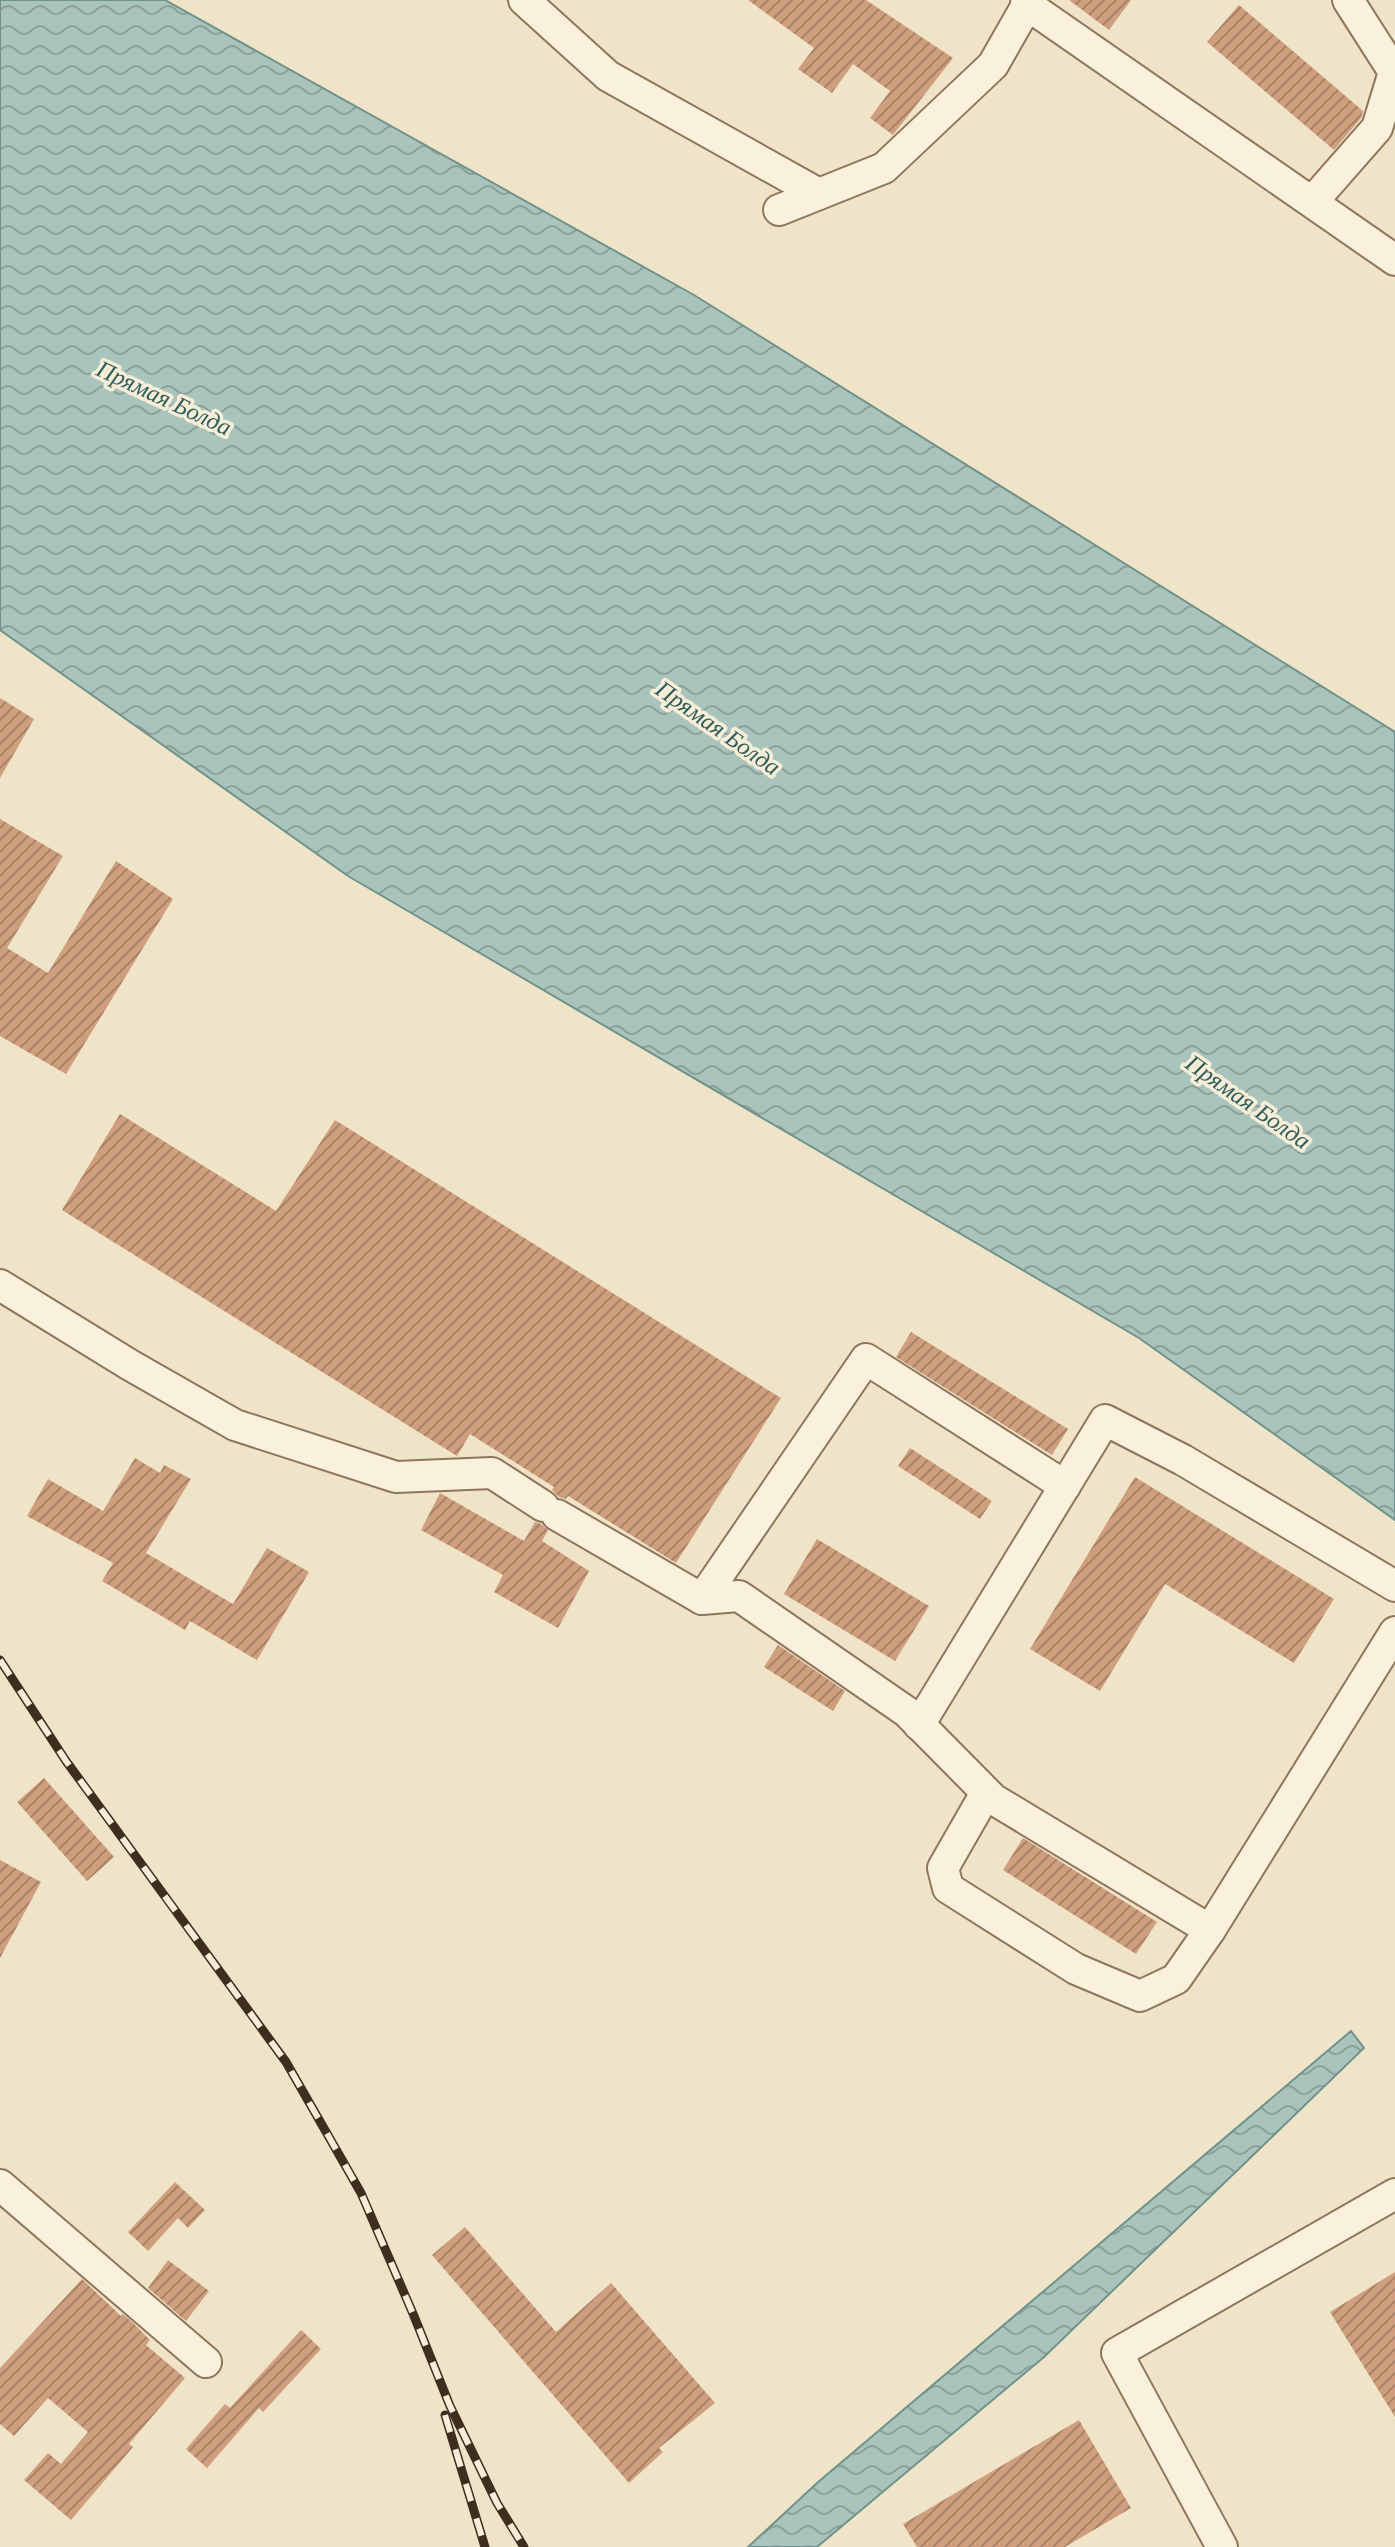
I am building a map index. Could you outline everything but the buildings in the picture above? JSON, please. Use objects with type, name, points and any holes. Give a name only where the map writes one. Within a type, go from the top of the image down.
[{"type":"street","points":[[524,0],[608,76],[819,194]]},
{"type":"street","points":[[1313,201],[1377,128],[1394,72],[1348,0]]},
{"type":"street","points":[[779,210],[884,168],[993,65],[1028,2],[1395,260]]},
{"type":"street","points":[[0,1285],[235,1425],[396,1477],[492,1473],[702,1599],[739,1596],[907,1712],[986,1793],[1210,1930]]},
{"type":"street","points":[[702,1599],[866,1359],[1065,1486]]},
{"type":"street","points":[[919,1725],[1105,1420],[1183,1460],[1395,1586]]},
{"type":"street","points":[[986,1793],[943,1868],[948,1888],[1076,1969],[1140,1996],[1176,1979],[1210,1930],[1395,1632]]},
{"type":"street","points":[[0,2185],[206,2362]]},
{"type":"street","points":[[1222,2547],[1117,2353],[1395,2194]]},
{"type":"water","name":"Прямая Болда","points":[[0,0],[165,0],[694,295],[1395,732],[1395,1520],[1139,1338],[348,876],[0,630]]},
{"type":"water","points":[[1351,2031],[1364,2048],[1044,2357],[817,2547],[748,2547],[817,2483]]},
{"type":"railway","points":[[0,1660],[66,1761],[286,2062],[361,2193],[450,2406],[497,2503],[524,2547]]},
{"type":"railway","points":[[445,2415],[485,2547]]}]
